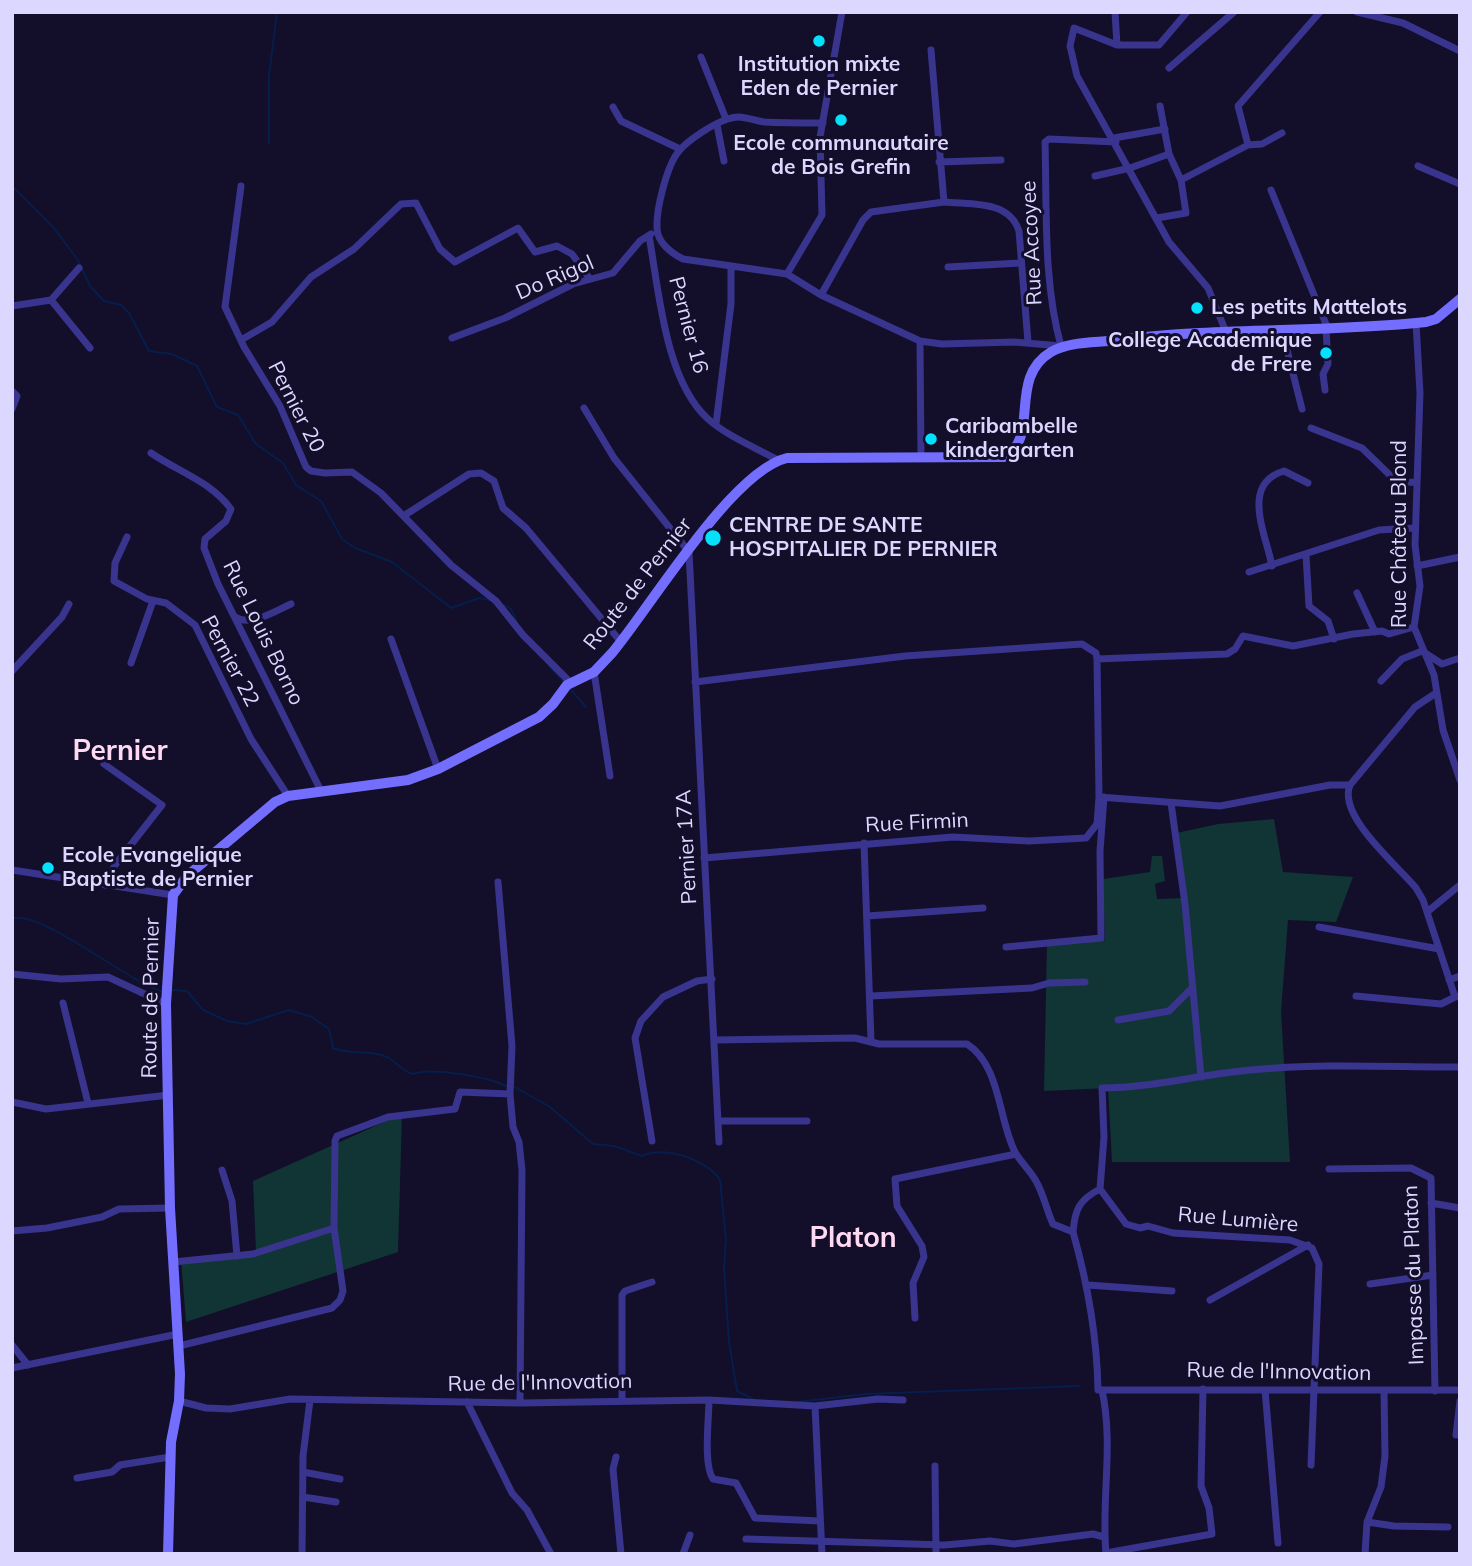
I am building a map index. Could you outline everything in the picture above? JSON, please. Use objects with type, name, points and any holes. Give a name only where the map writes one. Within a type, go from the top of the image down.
[{"type":"street","points":[[787,274],[822,215],[820,137],[842,12]]},
{"type":"street","points":[[1115,12],[1117,45]]},
{"type":"street","points":[[1187,12],[1159,44],[1117,45],[1074,28],[1070,46],[1077,76],[1174,250],[1208,288],[1226,332]]},
{"type":"street","points":[[1169,68],[1234,12]]},
{"type":"street","points":[[1248,145],[1238,106],[1320,12]]},
{"type":"street","points":[[1357,12],[1403,23],[1460,51]]},
{"type":"street","points":[[931,50],[944,202]]},
{"type":"street","points":[[701,57],[726,119]]},
{"type":"street","points":[[1157,218],[1186,213],[1181,180],[1169,154],[1160,106]]},
{"type":"street","points":[[612,107],[621,121],[680,149]]},
{"type":"street","points":[[822,123],[760,121],[746,116],[726,119],[680,149],[670,163],[657,229],[665,246],[683,259],[787,274],[821,295],[920,341],[942,344],[1028,342],[1061,346],[1172,332],[1327,329],[1416,323],[1436,319],[1460,299]]},
{"type":"street","points":[[717,125],[724,161]]},
{"type":"street","points":[[1115,140],[1165,129]]},
{"type":"street","points":[[1181,180],[1248,145],[1262,144],[1282,133]]},
{"type":"street","name":"Rue Accoyee","points":[[1061,346],[1054,321],[1048,261],[1045,142],[1049,139],[1115,140]]},
{"type":"street","points":[[1095,176],[1130,169],[1169,154]]},
{"type":"street","points":[[939,162],[1001,160]]},
{"type":"street","points":[[1418,166],[1460,184]]},
{"type":"street","name":"Pernier 20","points":[[241,186],[225,307],[280,406],[306,467],[311,471],[325,473],[352,472],[405,515],[451,565],[496,601],[523,635],[571,683]]},
{"type":"street","points":[[1271,190],[1327,329],[1328,364],[1323,374],[1325,390]]},
{"type":"street","points":[[821,295],[863,220],[871,212],[944,202],[1004,210],[1015,218],[1028,342]]},
{"type":"street","points":[[241,340],[272,322],[311,278],[354,249],[401,204],[416,203],[440,249],[455,262],[518,228],[535,252],[557,246],[572,254],[590,279]]},
{"type":"street","name":"Do Rigol","points":[[452,338],[505,318],[573,285],[613,273],[640,241],[657,229]]},
{"type":"street","name":"Pernier 16","points":[[649,236],[669,341],[680,379],[706,417],[778,460]]},
{"type":"street","points":[[948,267],[1020,263]]},
{"type":"street","points":[[716,425],[731,304],[732,266]]},
{"type":"street","points":[[12,306],[51,300],[79,268]]},
{"type":"street","points":[[51,300],[90,348]]},
{"type":"street","name":"Rue Château Blond","points":[[1416,323],[1420,393],[1415,482],[1419,602],[1414,627],[1434,675],[1443,730],[1460,780]]},
{"type":"street","points":[[1282,330],[1302,409]]},
{"type":"street","points":[[920,341],[921,458]]},
{"type":"street","points":[[778,460],[1004,457],[1014,452],[1020,441],[1028,376],[1043,357],[1061,346]]},
{"type":"street","points":[[12,391],[17,396],[12,409]]},
{"type":"street","points":[[584,408],[614,458],[689,552]]},
{"type":"street","points":[[1311,428],[1362,448],[1398,483],[1415,482]]},
{"type":"street","name":"Rue Louis Borno","points":[[151,453],[202,481],[219,493],[231,509],[226,521],[205,539],[204,548],[234,617],[321,791]]},
{"type":"street","name":"Route de Pernier","points":[[168,1554],[170,1457],[179,1401],[178,1334],[170,1208],[170,1095],[166,1003],[173,895],[187,876],[275,802],[288,796],[408,780],[438,769],[539,717],[571,683],[594,672],[621,642],[738,490],[757,472],[778,460]]},
{"type":"street","points":[[1272,566],[1260,517],[1262,484],[1271,475],[1284,471],[1308,483]]},
{"type":"street","points":[[405,515],[458,480],[477,472],[494,481],[503,508],[526,528],[621,642]]},
{"type":"street","points":[[1249,572],[1379,530],[1415,528]]},
{"type":"street","name":"Pernier 22","points":[[127,537],[115,563],[113,578],[117,584],[153,601],[166,603],[195,625],[251,739],[288,796]]},
{"type":"street","name":"Pernier 17A","points":[[689,552],[719,1142]]},
{"type":"street","points":[[1306,555],[1309,606],[1328,621],[1334,639]]},
{"type":"street","points":[[1417,566],[1460,557]]},
{"type":"street","points":[[1357,593],[1375,632]]},
{"type":"street","points":[[131,663],[153,601]]},
{"type":"street","points":[[12,671],[62,617],[69,604]]},
{"type":"street","points":[[234,617],[243,621],[252,620],[291,604]]},
{"type":"street","points":[[1097,659],[1227,654],[1235,649],[1243,636],[1293,646],[1375,632],[1389,634],[1414,627]]},
{"type":"street","points":[[391,639],[438,769]]},
{"type":"street","points":[[695,682],[905,656],[1082,644],[1096,653],[1101,797],[1101,938],[1006,947]]},
{"type":"street","points":[[1381,681],[1402,659],[1422,651],[1442,664],[1460,658]]},
{"type":"street","points":[[594,672],[610,776]]},
{"type":"street","points":[[1356,996],[1441,1004],[1457,997],[1416,888],[1358,822],[1351,809],[1350,785],[1415,707],[1436,692]]},
{"type":"street","points":[[103,764],[162,804],[115,865],[105,885]]},
{"type":"street","points":[[1101,797],[1220,806],[1331,785],[1350,785]]},
{"type":"street","name":"Rue Firmin","points":[[704,858],[953,837],[1030,841],[1086,838],[1097,824],[1101,797]]},
{"type":"street","points":[[1171,803],[1185,904],[1201,1077]]},
{"type":"street","points":[[864,844],[871,1041]]},
{"type":"street","points":[[12,870],[173,895]]},
{"type":"street","points":[[498,882],[512,1046],[510,1094],[522,1170],[520,1403]]},
{"type":"street","points":[[1427,912],[1460,885]]},
{"type":"street","points":[[867,916],[983,908]]},
{"type":"street","points":[[1319,927],[1439,948]]},
{"type":"street","points":[[12,974],[61,979],[108,977],[124,987],[166,1003]]},
{"type":"street","points":[[1449,980],[1460,976]]},
{"type":"street","points":[[652,1141],[635,1038],[641,1021],[663,997],[712,978]]},
{"type":"street","points":[[871,996],[1032,988],[1049,983],[1085,982]]},
{"type":"street","points":[[1118,1020],[1169,1011],[1191,989]]},
{"type":"street","points":[[63,1003],[88,1103]]},
{"type":"street","points":[[714,1040],[855,1038],[879,1044],[967,1044],[975,1049],[999,1097],[1001,1114],[1016,1154],[1037,1182],[1053,1224],[1073,1232]]},
{"type":"street","points":[[1203,1389],[1201,1486],[1209,1508],[1212,1534],[1106,1553],[1104,1537],[1109,1433],[1100,1390],[1097,1339],[1088,1285],[1073,1232],[1075,1209],[1085,1197],[1100,1189],[1104,1137],[1102,1088],[1133,1087],[1251,1070],[1329,1066],[1460,1067]]},
{"type":"street","points":[[178,1346],[337,1305],[343,1291],[334,1228],[337,1136],[388,1118],[453,1110],[460,1092],[510,1094]]},
{"type":"street","points":[[12,1102],[46,1109],[170,1095]]},
{"type":"street","points":[[719,1121],[807,1121]]},
{"type":"street","points":[[915,1318],[913,1283],[924,1257],[922,1246],[897,1206],[895,1179],[1016,1154]]},
{"type":"street","name":"Impasse du Platon","points":[[1329,1169],[1411,1168],[1425,1172],[1431,1178],[1435,1391]]},
{"type":"street","points":[[222,1170],[232,1201],[237,1256]]},
{"type":"street","name":"Rue Lumière","points":[[1100,1189],[1126,1224],[1140,1228],[1148,1226],[1173,1233],[1290,1240],[1308,1245],[1316,1253],[1319,1264],[1311,1465]]},
{"type":"street","points":[[1431,1203],[1460,1208]]},
{"type":"street","points":[[12,1231],[91,1219],[119,1209],[170,1208]]},
{"type":"street","points":[[173,1262],[237,1256],[334,1228]]},
{"type":"street","points":[[1210,1300],[1308,1245]]},
{"type":"street","points":[[1370,1284],[1433,1275]]},
{"type":"street","points":[[622,1399],[622,1295],[625,1290],[652,1282]]},
{"type":"street","points":[[1088,1285],[1172,1291]]},
{"type":"street","points":[[12,1368],[178,1334]]},
{"type":"street","points":[[12,1345],[28,1365]]},
{"type":"street","name":"Rue de l'Innovation","points":[[1100,1390],[1460,1391]]},
{"type":"street","points":[[1265,1390],[1278,1543]]},
{"type":"street","points":[[1365,1554],[1367,1522],[1381,1487],[1385,1456],[1384,1391]]},
{"type":"street","name":"Rue de l'Innovation","points":[[179,1401],[206,1408],[230,1409],[290,1399],[520,1403],[622,1399],[709,1400],[815,1406],[878,1399],[903,1400]]},
{"type":"street","points":[[302,1554],[303,1472],[310,1400]]},
{"type":"street","points":[[709,1400],[708,1456],[713,1479],[736,1483],[755,1518],[820,1521]]},
{"type":"street","points":[[1456,1435],[1460,1401]]},
{"type":"street","points":[[467,1402],[512,1493],[527,1510],[551,1554]]},
{"type":"street","points":[[815,1406],[822,1554]]},
{"type":"street","points":[[77,1478],[112,1472],[120,1465],[170,1457]]},
{"type":"street","points":[[616,1457],[613,1469],[621,1554]]},
{"type":"street","points":[[935,1466],[936,1554]]},
{"type":"street","points":[[303,1472],[341,1479]]},
{"type":"street","points":[[303,1497],[336,1502]]},
{"type":"street","points":[[1367,1522],[1394,1526],[1448,1527]]},
{"type":"street","points":[[746,1539],[936,1544],[990,1541],[1014,1544],[1093,1534],[1104,1537]]},
{"type":"street","points":[[683,1554],[690,1535]]},
{"type":"green space","points":[[1274,819],[1283,872],[1353,877],[1336,922],[1288,920],[1281,1012],[1290,1162],[1112,1162],[1108,1088],[1044,1091],[1047,942],[1105,940],[1103,879],[1150,872],[1152,856],[1162,856],[1165,881],[1155,884],[1157,899],[1184,898],[1172,834],[1218,824]]},
{"type":"green space","points":[[402,1114],[398,1252],[186,1322],[181,1260],[256,1252],[253,1181]]},
{"type":"waterway","points":[[269,144],[269,76],[277,12]]},
{"type":"waterway","points":[[12,186],[53,227],[78,260],[90,286],[104,301],[121,305],[129,313],[149,351],[172,354],[197,366],[217,407],[238,415],[256,444],[283,463],[296,485],[321,501],[342,539],[355,548],[392,562],[451,608],[479,598],[489,600]]},
{"type":"waterway","points":[[504,605],[511,609],[517,622]]},
{"type":"waterway","points":[[549,666],[564,682]]},
{"type":"waterway","points":[[570,689],[586,707]]},
{"type":"waterway","points":[[12,919],[24,918],[62,934],[128,975],[161,991]]},
{"type":"waterway","points":[[172,990],[187,991],[203,1010],[227,1021],[246,1024],[289,1010],[312,1017],[329,1029],[333,1048],[383,1055],[413,1074],[460,1074],[506,1086]]},
{"type":"waterway","points":[[513,1086],[550,1107],[593,1144],[614,1146],[642,1156],[672,1153],[695,1160],[714,1172],[720,1180],[726,1240],[724,1267],[729,1342],[737,1391],[753,1399]]},
{"type":"waterway","points":[[797,1402],[866,1394],[1079,1386]]},
{"type":"place","name":"Institution mixte Eden de Pernier","points":[[819,41]]},
{"type":"place","name":"Ecole communautaire de Bois Grefin","points":[[841,120]]},
{"type":"place","name":"Les petits Mattelots","points":[[1197,308]]},
{"type":"place","name":"College Academique de Frere","points":[[1326,353]]},
{"type":"place","name":"Caribambelle kindergarten","points":[[931,439]]},
{"type":"place","name":"CENTRE DE SANTE HOSPITALIER DE PERNIER","points":[[713,538]]},
{"type":"place","name":"Ecole Evangelique Baptiste de Pernier","points":[[48,868]]},
{"type":"district","name":"Pernier","points":[[120,752]]},
{"type":"district","name":"Platon","points":[[853,1239]]}]
